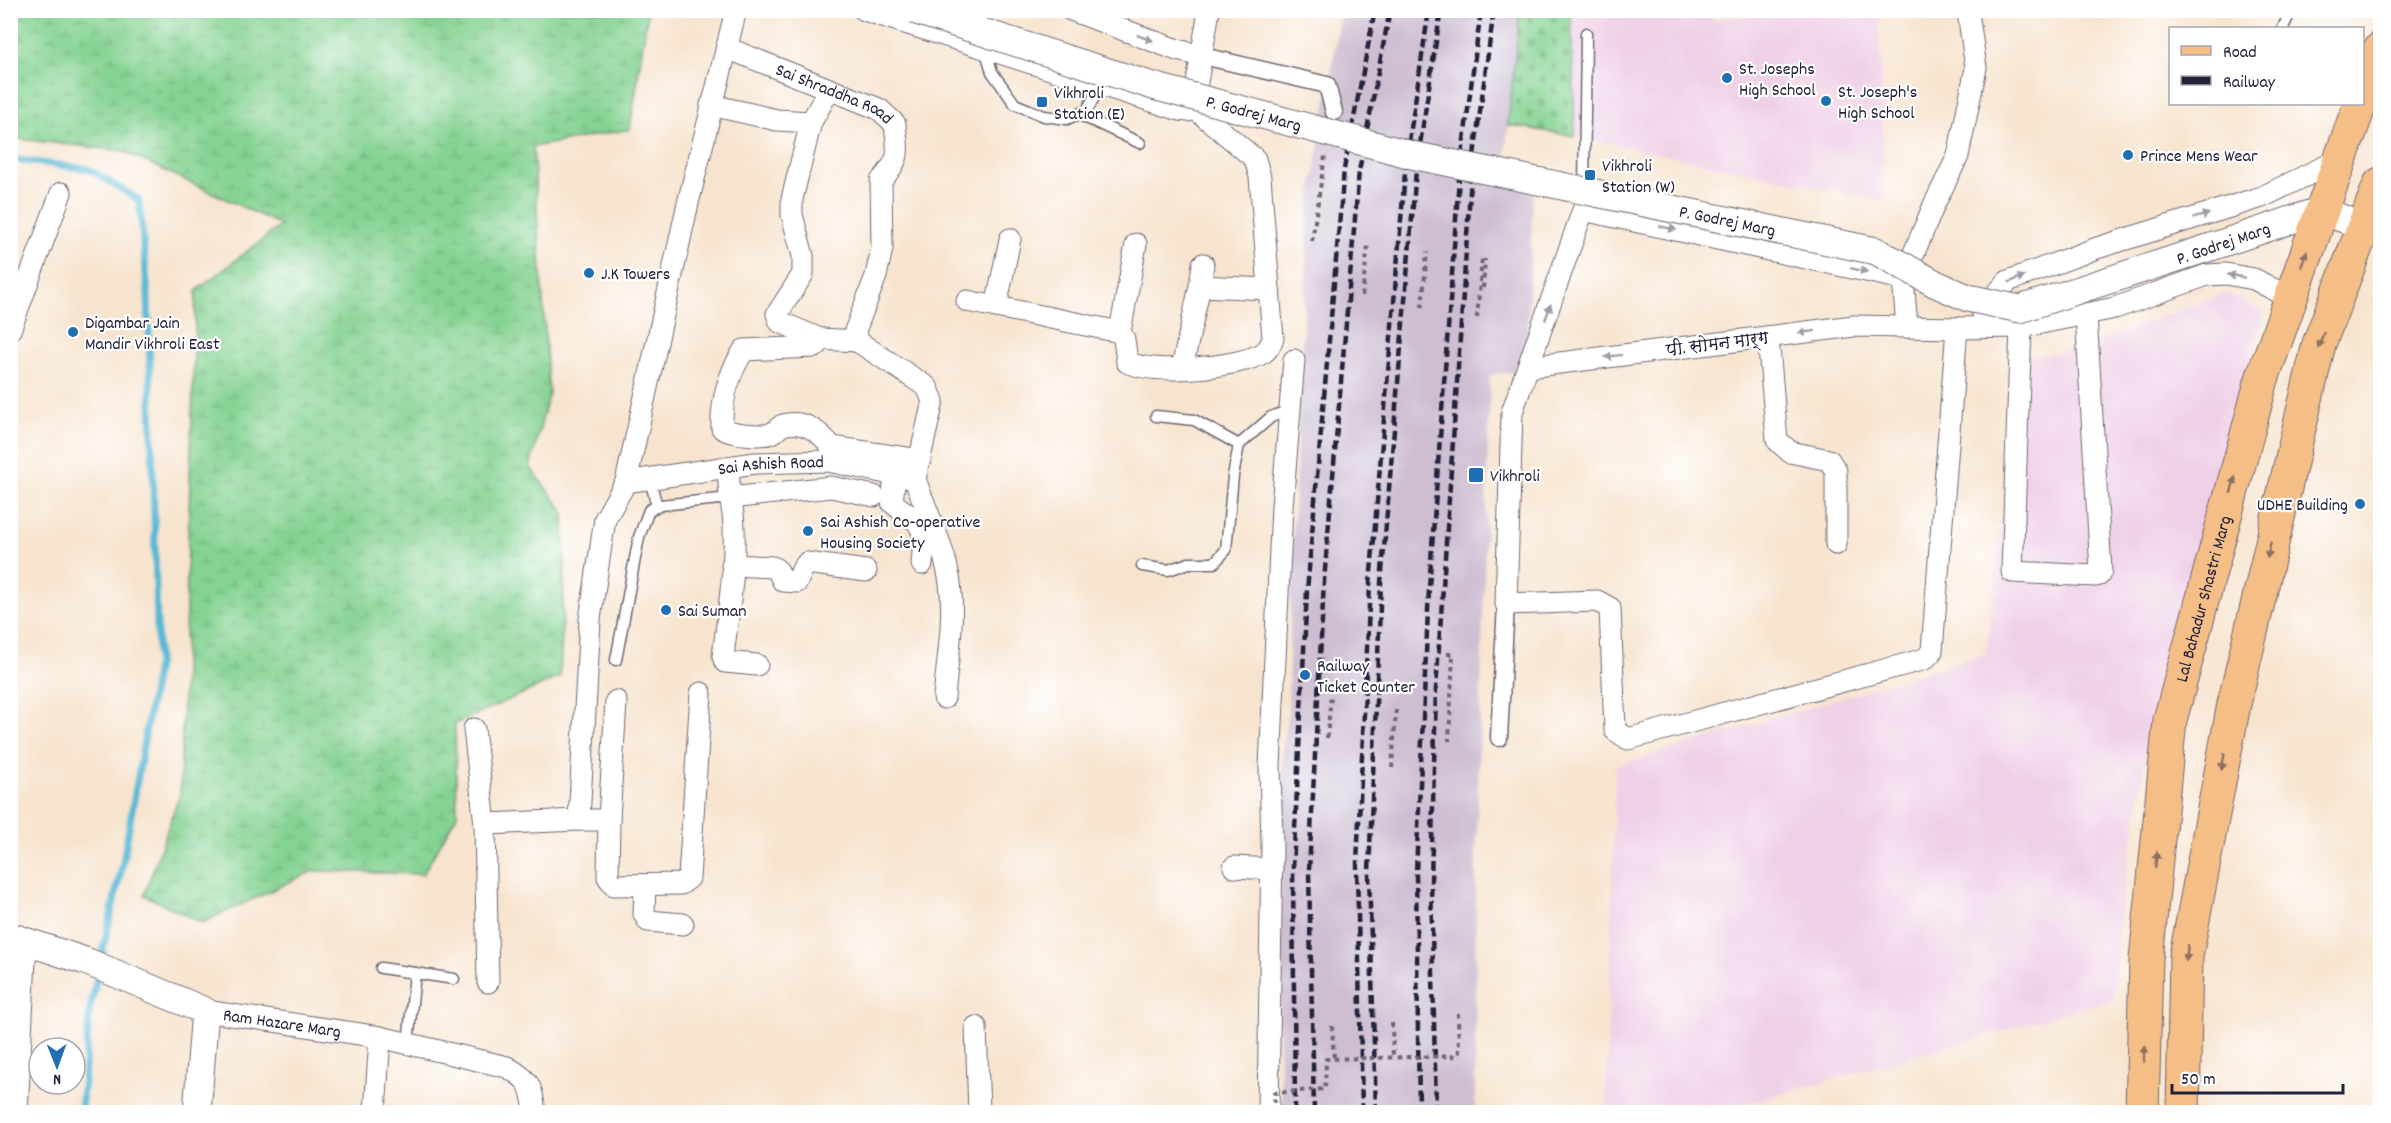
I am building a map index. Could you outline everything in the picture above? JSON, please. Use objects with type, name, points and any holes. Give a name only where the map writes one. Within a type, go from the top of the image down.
[{"type":"main road","points":[[2364,92],[2380,49]]},
{"type":"main road","name":"Lal Bahadur Shastri Marg","points":[[2142,1113],[2146,960],[2170,720],[2262,379],[2360,105]]},
{"type":"main road","points":[[2183,1113],[2186,956],[2234,704],[2319,345],[2368,227],[2380,184]]},
{"type":"street","points":[[579,820],[590,619],[605,519],[626,482],[711,105],[724,76],[732,50],[736,10]]},
{"type":"street","points":[[864,10],[1188,111],[1193,107],[1209,10]]},
{"type":"street","name":"P. Godrej Marg","points":[[913,10],[1153,86],[1412,155],[1876,251],[1936,284],[1968,298],[2020,309],[2321,210]]},
{"type":"street","points":[[1907,327],[1904,279],[1934,205],[1958,156],[1976,68],[1966,10]]},
{"type":"street","points":[[1077,12],[1177,50],[1327,85],[1334,112]]},
{"type":"street","name":"Sai Shraddha Road","points":[[732,50],[879,109],[895,124],[898,153],[896,164],[881,181],[882,248],[876,276],[855,331],[856,341]]},
{"type":"street","points":[[724,76],[724,102],[735,108]]},
{"type":"street","points":[[829,90],[811,122],[792,199],[792,215],[803,256],[803,274],[777,314],[780,322],[823,339],[856,341],[927,387],[933,401],[918,470],[950,585],[951,614],[944,698]]},
{"type":"street","points":[[711,105],[735,108],[777,120],[811,122]]},
{"type":"street","points":[[1136,244],[1120,332],[1124,339],[1127,362],[1136,366],[1182,369],[1234,363],[1264,353],[1273,338],[1260,177],[1255,159],[1193,107]]},
{"type":"street","points":[[1957,328],[1986,309],[2008,281],[2097,248],[2262,197],[2340,159]]},
{"type":"street","points":[[10,330],[61,193]]},
{"type":"street","points":[[1498,738],[1506,604],[1512,412],[1583,210],[1904,279]]},
{"type":"street","points":[[2321,210],[2368,227]]},
{"type":"street","points":[[996,307],[1010,239]]},
{"type":"street","points":[[1182,369],[1203,264]]},
{"type":"street","points":[[1957,328],[2021,327],[2115,308],[2207,275],[2226,274],[2254,279],[2290,298]]},
{"type":"street","points":[[1200,286],[1269,289]]},
{"type":"street","points":[[967,301],[1120,332]]},
{"type":"street","points":[[2021,327],[2012,572],[2095,576],[2101,571],[2086,314]]},
{"type":"street","name":"पी. सोमन मार्ग","points":[[1528,367],[1854,326],[1957,328]]},
{"type":"street","points":[[1506,604],[1597,601],[1610,608],[1615,730],[1628,739],[1925,659],[1932,651],[1957,328]]},
{"type":"street","points":[[1768,337],[1777,440],[1790,452],[1829,460],[1836,471],[1836,544]]},
{"type":"street","points":[[823,339],[814,347],[744,350],[734,364],[726,386],[722,428],[727,432],[765,435],[774,432],[781,425],[798,423],[821,432],[832,447],[918,470]]},
{"type":"street","points":[[1268,1113],[1272,869],[1270,766],[1282,507],[1294,360]]},
{"type":"street","name":"Sai Ashish Road","points":[[626,482],[755,463],[828,461],[894,475],[918,470]]},
{"type":"street","points":[[728,468],[730,498],[735,513],[723,656],[725,662],[757,665]]},
{"type":"street","points":[[894,475],[892,502],[901,512],[915,519],[920,526],[924,540],[922,564]]},
{"type":"street","points":[[730,498],[831,487],[874,496]]},
{"type":"street","points":[[732,565],[773,567],[783,581],[797,582],[802,568],[807,563],[866,571]]},
{"type":"street","points":[[616,701],[608,877],[614,885],[681,884],[689,878],[701,693]]},
{"type":"street","points":[[474,729],[485,824],[488,982]]},
{"type":"street","points":[[617,878],[671,879],[675,872],[682,787],[687,777],[697,773]]},
{"type":"street","points":[[485,824],[609,820]]},
{"type":"street","points":[[1234,867],[1272,869]]},
{"type":"street","points":[[645,886],[644,914],[648,921],[683,924]]},
{"type":"street","points":[[17,1113],[18,938]]},
{"type":"street","name":"Ram Hazare Marg","points":[[18,938],[88,962],[205,1011],[381,1037],[507,1067],[526,1078],[532,1094],[535,1113]]},
{"type":"street","points":[[197,1113],[205,1011]]},
{"type":"street","points":[[976,1027],[979,1113]]},
{"type":"street","points":[[375,1113],[381,1037]]},
{"type":"lane","points":[[2283,27],[2291,10]]},
{"type":"lane","points":[[1583,210],[1586,33]]},
{"type":"lane","points":[[985,48],[992,72],[1015,104],[1044,116],[1067,119],[1086,110],[1101,85]]},
{"type":"lane","points":[[1078,114],[1140,143]]},
{"type":"lane","points":[[1142,566],[1168,570],[1189,563],[1214,563],[1226,549],[1233,476],[1239,445],[1271,417],[1290,410]]},
{"type":"lane","points":[[1156,416],[1194,420],[1239,445]]},
{"type":"lane","points":[[650,479],[657,507]]},
{"type":"lane","points":[[616,660],[639,537],[649,510],[730,498]]},
{"type":"lane","points":[[381,968],[454,979]]},
{"type":"lane","points":[[408,1044],[415,973]]},
{"type":"path","points":[[1312,241],[1323,171]]},
{"type":"path","points":[[1362,296],[1368,246]]},
{"type":"path","points":[[1422,308],[1427,252]]},
{"type":"path","points":[[1477,318],[1484,258],[1483,288]]},
{"type":"path","points":[[1447,654],[1453,654],[1449,741]]},
{"type":"path","points":[[1327,738],[1331,696]]},
{"type":"path","points":[[1392,768],[1396,710]]},
{"type":"path","points":[[1275,1113],[1274,1093],[1325,1089],[1326,1059],[1459,1056],[1458,1013]]},
{"type":"path","points":[[1392,1023],[1392,1057]]},
{"type":"path","points":[[1332,1026],[1334,1059]]},
{"type":"shaded area","points":[[1341,11],[1520,11],[1505,157],[1534,166],[1526,370],[1490,375],[1476,855],[1475,1112],[1282,1112],[1279,1044],[1283,743],[1288,713],[1291,570],[1309,209]]},
{"type":"shaded area","name":"St. Josephs High School","points":[[1571,11],[1709,11],[1712,21],[1771,11],[1879,11],[1885,201],[1575,136]]},
{"type":"shaded area","points":[[2227,292],[2264,313],[2153,716],[2118,927],[2114,999],[1717,1112],[1606,1112],[1615,766],[1986,654],[2021,359],[2081,348]]},
{"type":"green space","points":[[11,10],[648,11],[630,129],[533,147],[549,393],[530,467],[564,512],[565,563],[560,677],[455,724],[457,815],[423,874],[313,871],[202,923],[144,895],[180,794],[196,291],[281,225],[123,151],[11,138]]},
{"type":"green space","points":[[1520,11],[1571,11],[1575,136],[1508,125]]},
{"type":"waterway","points":[[10,159],[89,169],[139,200],[148,294],[158,661],[123,862],[100,962]]},
{"type":"waterway","points":[[81,1112],[90,1008],[98,973]]},
{"type":"railway","points":[[1295,1112],[1293,868],[1307,591],[1344,169],[1375,10]]},
{"type":"railway","points":[[1314,1112],[1309,871],[1324,581],[1359,171],[1390,10]]},
{"type":"railway","points":[[1362,1112],[1357,864],[1370,584],[1406,161],[1429,10]]},
{"type":"railway","points":[[1376,1112],[1369,872],[1381,583],[1416,170],[1441,10]]},
{"type":"railway","points":[[1419,1112],[1416,872],[1429,588],[1459,178],[1481,10]]},
{"type":"railway","points":[[1436,1112],[1431,882],[1436,689],[1471,177],[1494,10]]},
{"type":"place","name":"St. Josephs High School","points":[[1727,78]]},
{"type":"place","name":"St. Joseph's High School","points":[[1826,101]]},
{"type":"place","name":"Vikhroli Station (E)","points":[[1042,102]]},
{"type":"place","name":"Prince Mens Wear","points":[[2128,155]]},
{"type":"place","name":"Vikhroli Station (W)","points":[[1590,175]]},
{"type":"place","name":"J.K Towers","points":[[589,273]]},
{"type":"place","name":"Digambar Jain Mandir Vikhroli East","points":[[73,332]]},
{"type":"place","name":"Vikhroli","points":[[1476,475]]},
{"type":"place","name":"UDHE Building","points":[[2360,504]]},
{"type":"place","name":"Sai Ashish Co-operative Housing Society","points":[[808,531]]},
{"type":"place","name":"Sai Suman","points":[[666,610]]},
{"type":"place","name":"Railway Ticket Counter","points":[[1305,675]]}]
